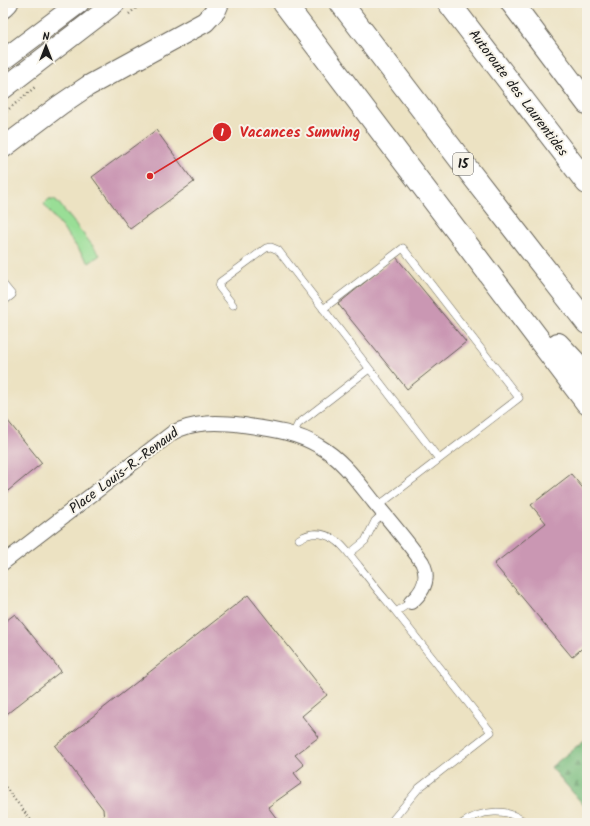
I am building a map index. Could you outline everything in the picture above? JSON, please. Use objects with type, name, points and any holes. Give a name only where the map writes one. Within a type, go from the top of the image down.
[{"type":"highway","points":[[284,3],[587,403]]},
{"type":"highway","name":"15","points":[[341,3],[587,323]]},
{"type":"highway","name":"Autoroute des Laurentides","points":[[449,3],[587,184]]},
{"type":"highway","points":[[512,3],[587,103]]},
{"type":"highway","points":[[488,271],[587,375]]},
{"type":"street","points":[[3,8],[8,3]]},
{"type":"street","points":[[3,60],[78,3]]},
{"type":"street","points":[[3,89],[115,3]]},
{"type":"street","points":[[3,148],[88,86],[205,22],[216,10],[219,3]]},
{"type":"street","name":"Place Louis-R.-Renaud","points":[[3,563],[159,443],[181,428],[208,422],[226,423],[272,429],[293,434],[320,446],[343,464],[418,556],[425,567],[426,578],[424,588],[411,602]]},
{"type":"lane","points":[[233,305],[219,287],[220,282],[266,248],[271,247],[278,250],[439,459]]},
{"type":"lane","points":[[323,309],[403,248],[519,398],[439,459],[381,510],[365,541],[349,554]]},
{"type":"lane","points":[[3,284],[12,296],[3,302]]},
{"type":"lane","points":[[293,434],[298,424],[369,369]]},
{"type":"lane","points":[[299,539],[305,535],[313,533],[324,534],[334,539],[349,554],[491,732],[420,788],[390,823]]},
{"type":"lane","points":[[396,612],[411,602]]},
{"type":"lane","points":[[463,823],[470,818],[491,812],[508,813],[525,823]]},
{"type":"path","points":[[3,784],[33,823]]},
{"type":"green space","points":[[49,199],[54,199],[57,201],[100,255],[89,263],[44,204]]},
{"type":"green space","points":[[587,738],[587,809],[551,767]]},
{"type":"building","points":[[156,130],[194,182],[130,229],[92,177]]},
{"type":"building","points":[[396,257],[466,342],[407,389],[338,304]]},
{"type":"building","points":[[3,415],[42,463],[3,495]]},
{"type":"building","points":[[571,474],[587,493],[587,644],[572,657],[494,564],[546,523],[531,505]]},
{"type":"building","points":[[248,595],[327,695],[302,716],[319,737],[295,755],[304,765],[294,773],[302,783],[268,807],[280,823],[108,823],[104,821],[103,809],[55,746]]},
{"type":"building","points":[[15,614],[61,671],[3,717],[3,623]]},
{"type":"place","name":"Vacances Sunwing","points":[[150,176]]}]
